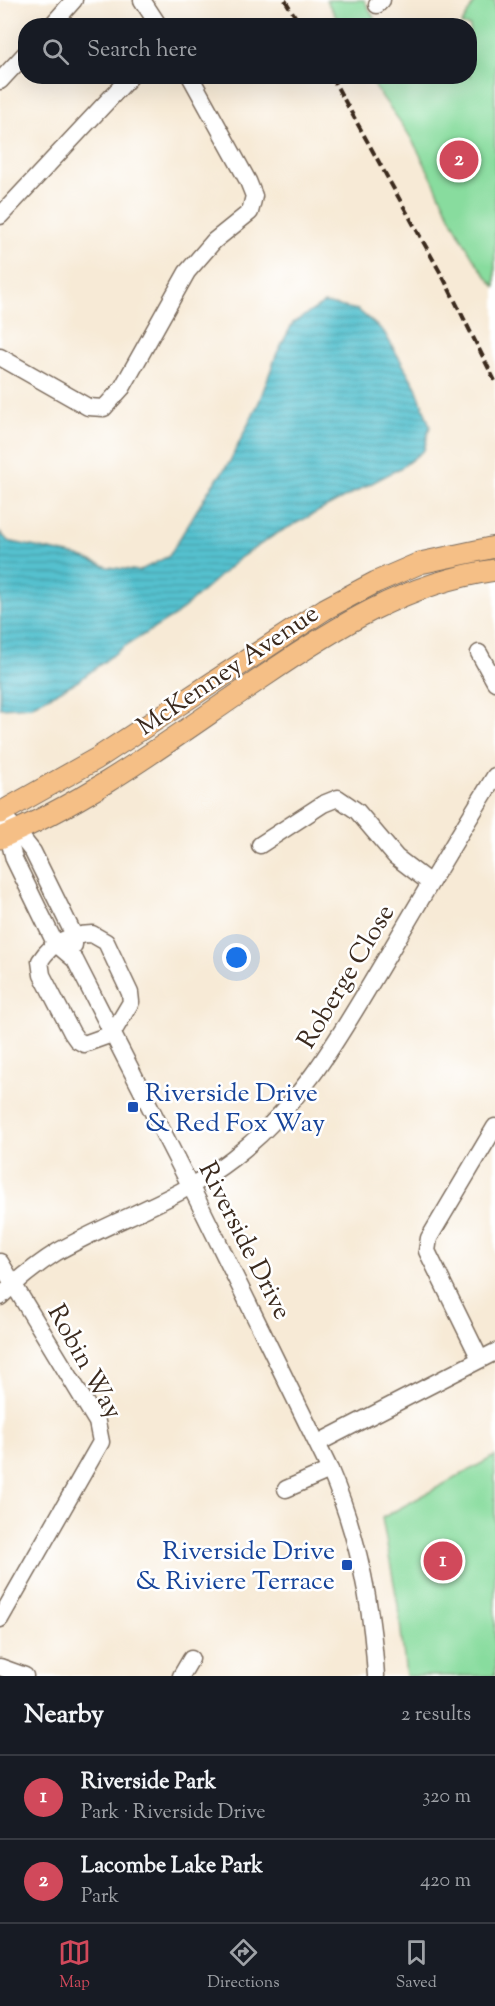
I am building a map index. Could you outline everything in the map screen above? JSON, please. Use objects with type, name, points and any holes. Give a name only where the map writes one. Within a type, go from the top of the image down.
[{"type":"main road","name":"McKenney Avenue","points":[[1,811],[96,759],[325,609],[376,582],[420,563],[495,547]]},
{"type":"main road","name":"McKenney Avenue","points":[[8,835],[120,773],[360,614],[427,586],[495,570]]},
{"type":"street","points":[[58,18],[74,0]]},
{"type":"street","points":[[142,0],[154,18]]},
{"type":"street","points":[[0,81],[18,62]]},
{"type":"street","points":[[0,216],[124,84]]},
{"type":"street","points":[[0,357],[88,407],[104,408],[122,388],[187,272],[214,241],[250,212],[253,205],[252,190],[194,84]]},
{"type":"street","points":[[478,653],[495,682]]},
{"type":"street","name":"Roberge Close","points":[[0,1297],[59,1251],[191,1187],[253,1142],[301,1094],[333,1047],[495,776]]},
{"type":"street","points":[[260,845],[323,804],[338,798],[357,811],[396,857],[430,883]]},
{"type":"street","name":"Riverside Drive","points":[[1,811],[14,859],[55,944],[75,960]]},
{"type":"street","name":"Riverside Drive","points":[[8,835],[33,852],[74,934],[75,960],[191,1187],[330,1470],[347,1514],[362,1568],[373,1637],[376,1676]]},
{"type":"street","points":[[74,934],[92,934],[105,942],[130,993],[128,1011],[112,1034],[84,1044],[72,1033],[40,967],[40,961],[55,944],[74,934]]},
{"type":"street","points":[[318,1443],[488,1355],[427,1251],[429,1238],[495,1127]]},
{"type":"street","name":"Robin Way","points":[[0,1262],[97,1422],[101,1442],[0,1619]]},
{"type":"street","points":[[286,1489],[330,1470]]},
{"type":"street","points":[[181,1676],[190,1659]]},
{"type":"street","points":[[0,1666],[25,1676]]},
{"type":"green space","points":[[326,0],[364,0],[374,18],[337,18]]},
{"type":"green space","points":[[476,0],[495,0],[495,287],[470,253],[423,160],[374,84],[477,84],[477,18],[465,18]]},
{"type":"green space","points":[[495,1456],[495,1676],[406,1676],[398,1605],[382,1518]]},
{"type":"water","points":[[324,303],[358,310],[384,332],[416,387],[430,426],[424,450],[402,467],[276,534],[241,557],[176,615],[125,646],[78,681],[31,706],[0,708],[0,532],[8,541],[78,556],[108,567],[139,571],[169,556],[209,490],[229,463],[259,402],[277,353],[293,323]]},
{"type":"railway","points":[[285,0],[296,18]]},
{"type":"railway","points":[[335,84],[445,281],[495,381]]},
{"type":"place","name":"Lacombe Lake Park","points":[[459,160]]},
{"type":"place","name":"Riverside Drive & Red Fox Way","points":[[133,1107]]},
{"type":"place","name":"Riverside Park","points":[[443,1561]]},
{"type":"place","name":"Riverside Drive & Riviere Terrace","points":[[347,1565]]}]
